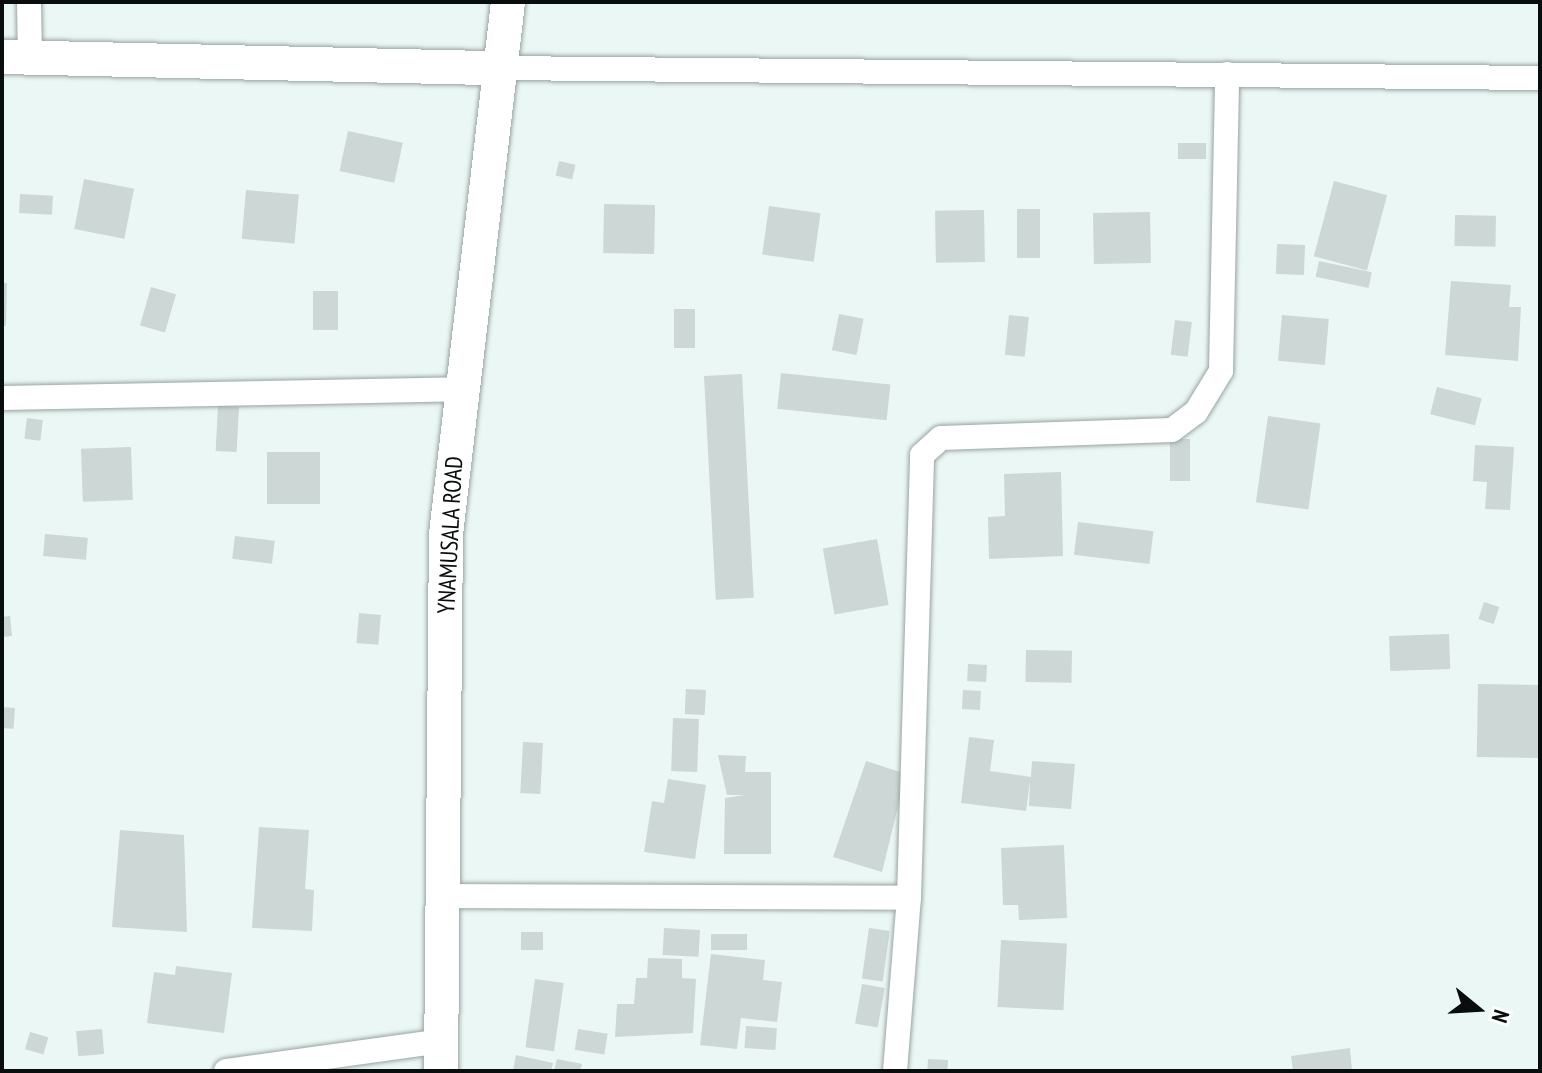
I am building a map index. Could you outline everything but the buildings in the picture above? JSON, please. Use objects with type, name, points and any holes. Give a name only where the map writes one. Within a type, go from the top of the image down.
[{"type":"main road","name":"YNAMUSALA ROAD","points":[[442,1056],[446,534],[508,2]]},
{"type":"main road","points":[[16,58],[498,68]]},
{"type":"street","points":[[16,58],[29,2]]},
{"type":"street","points":[[498,68],[1540,78]]},
{"type":"street","points":[[895,1071],[909,898],[922,455],[941,438],[1172,430],[1196,412],[1221,371],[1227,74]]},
{"type":"street","points":[[2,398],[462,389]]},
{"type":"street","points":[[443,896],[909,898]]},
{"type":"street","points":[[226,1071],[442,1056]]}]
